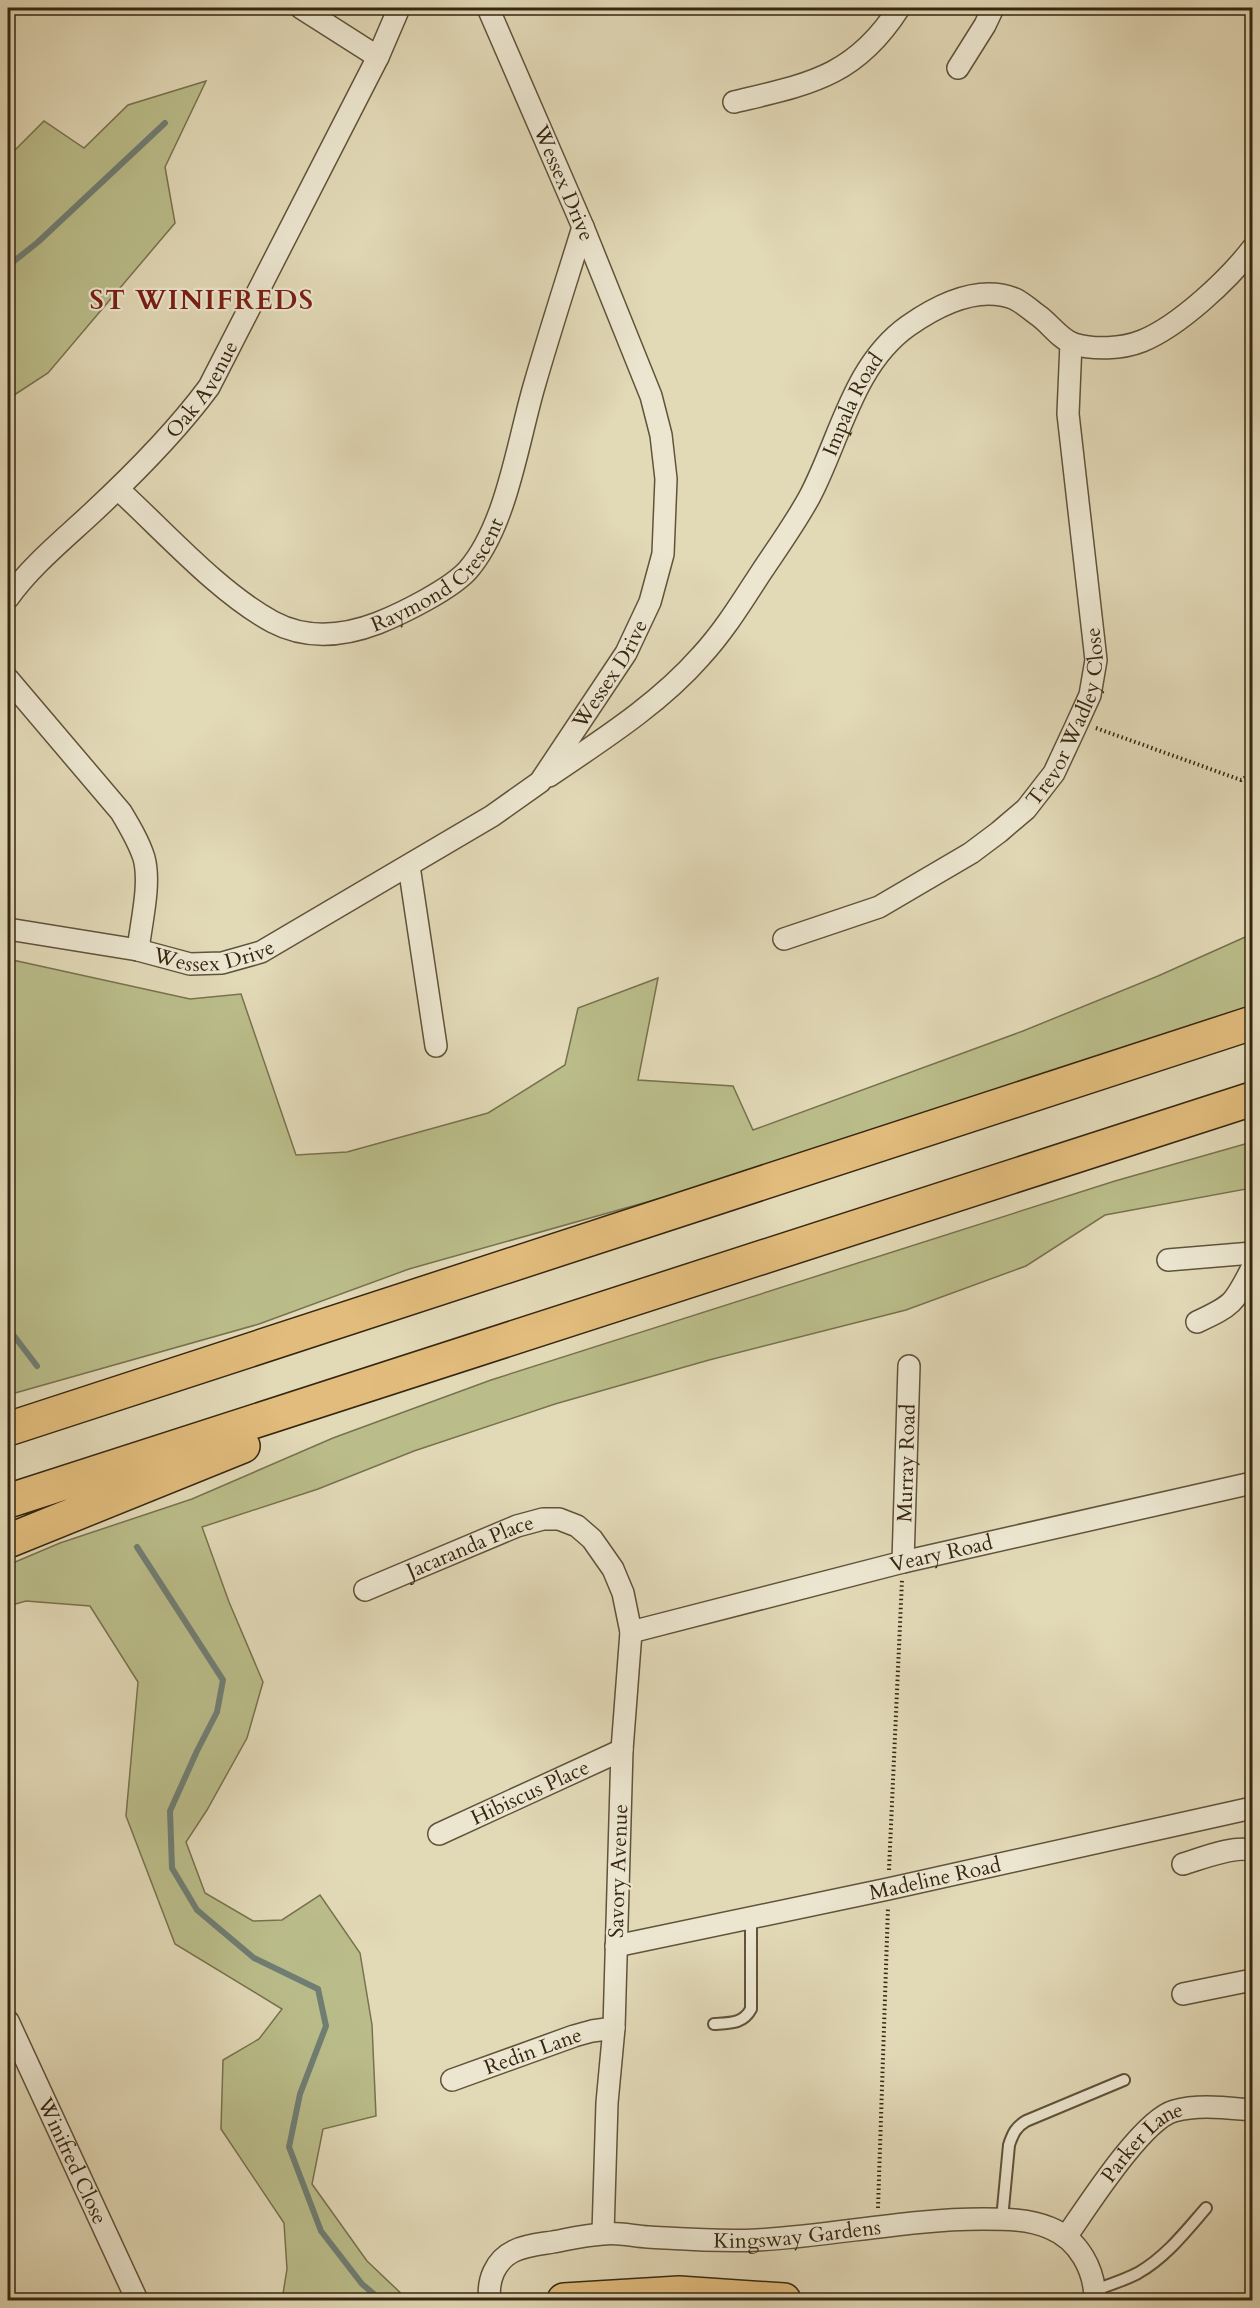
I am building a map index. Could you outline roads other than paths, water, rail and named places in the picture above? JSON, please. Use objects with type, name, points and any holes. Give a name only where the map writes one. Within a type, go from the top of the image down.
[{"type":"main road","points":[[8,1429],[1252,1023]]},
{"type":"main road","points":[[8,1501],[1252,1099]]},
{"type":"main road","points":[[8,1410],[334,1312],[372,1303],[395,1302]]},
{"type":"main road","points":[[8,1540],[282,1430],[419,1379],[460,1354]]},
{"type":"main road","points":[[564,2301],[679,2293],[784,2301]]},
{"type":"street","points":[[301,8],[378,57]]},
{"type":"street","name":"Oak Avenue","points":[[8,598],[31,569],[118,489],[185,419],[214,378],[378,57],[399,8]]},
{"type":"street","name":"Wessex Drive","points":[[8,929],[138,950],[190,964],[222,963],[247,957],[280,942],[409,866],[492,816],[540,782],[626,653],[650,602],[663,554],[666,478],[661,435],[651,396],[583,227],[488,8]]},
{"type":"street","points":[[734,102],[802,86],[831,75],[851,62],[874,42],[899,8]]},
{"type":"street","points":[[958,68],[993,8]]},
{"type":"street","name":"Raymond Crescent","points":[[118,489],[241,601],[274,623],[295,630],[314,635],[338,634],[364,628],[384,620],[453,583],[480,555],[495,524],[583,227]]},
{"type":"street","points":[[1071,343],[1095,348],[1142,341],[1176,320],[1198,302],[1238,267],[1252,249]]},
{"type":"street","name":"Impala Road","points":[[540,782],[610,735],[662,694],[700,658],[723,630],[810,496],[863,376],[883,350],[907,327],[961,297],[991,294],[1015,299],[1041,317],[1071,343]]},
{"type":"street","name":"Trevor Wadley Close","points":[[784,939],[879,907],[971,853],[1026,809],[1054,773],[1090,695],[1096,660],[1068,414],[1071,343]]},
{"type":"street","points":[[8,679],[121,812],[130,827],[144,859],[146,880],[138,950]]},
{"type":"street","points":[[409,866],[436,1046]]},
{"type":"street","points":[[1168,1260],[1252,1253]]},
{"type":"street","points":[[1197,1322],[1224,1310],[1234,1302],[1252,1268]]},
{"type":"street","name":"Murray Road","points":[[903,1562],[909,1366]]},
{"type":"street","name":"Veary Road","points":[[632,1632],[903,1562],[1252,1483]]},
{"type":"street","name":"Jacaranda Place","points":[[365,1590],[517,1526],[543,1519],[559,1519],[577,1526]]},
{"type":"street","name":"Savory Avenue","points":[[577,1526],[592,1539],[614,1569],[623,1593],[632,1632],[622,1750],[614,2028],[607,2103],[603,2233]]},
{"type":"street","name":"Hibiscus Place","points":[[439,1834],[622,1750]]},
{"type":"street","name":"Madeline Road","points":[[616,1946],[1252,1808]]},
{"type":"street","points":[[1183,1864],[1233,1850],[1252,1851]]},
{"type":"street","points":[[1183,1994],[1252,1980]]},
{"type":"street","name":"Winifred Close","points":[[8,2021],[137,2301]]},
{"type":"street","name":"Redin Lane","points":[[452,2080],[574,2036],[614,2028]]},
{"type":"street","name":"Parker Lane","points":[[1066,2237],[1141,2134],[1160,2118],[1173,2111],[1198,2107],[1252,2110]]},
{"type":"street","name":"Kingsway Gardens","points":[[490,2301],[488,2287],[492,2273],[501,2260],[512,2252],[525,2247],[603,2233],[718,2241],[756,2240],[954,2219],[1002,2219],[1038,2224],[1066,2237],[1081,2253],[1089,2270],[1095,2295]]},
{"type":"lane","points":[[714,2024],[740,2022],[745,2019],[751,2009],[751,1918]]},
{"type":"lane","points":[[1002,2219],[1009,2145],[1018,2126],[1124,2080]]},
{"type":"lane","points":[[1095,2295],[1148,2266],[1175,2244],[1206,2208]]},
{"type":"waterway","points":[[8,266],[38,242],[165,123]]},
{"type":"waterway","points":[[8,1328],[37,1366]]},
{"type":"waterway","points":[[137,1547],[223,1680],[217,1712],[170,1811],[172,1868],[197,1910],[254,1958],[318,1989],[326,2026],[300,2094],[289,2147],[321,2231],[362,2284],[381,2300]]},
{"type":"district","name":"ST WINIFREDS","points":[[202,300]]}]
